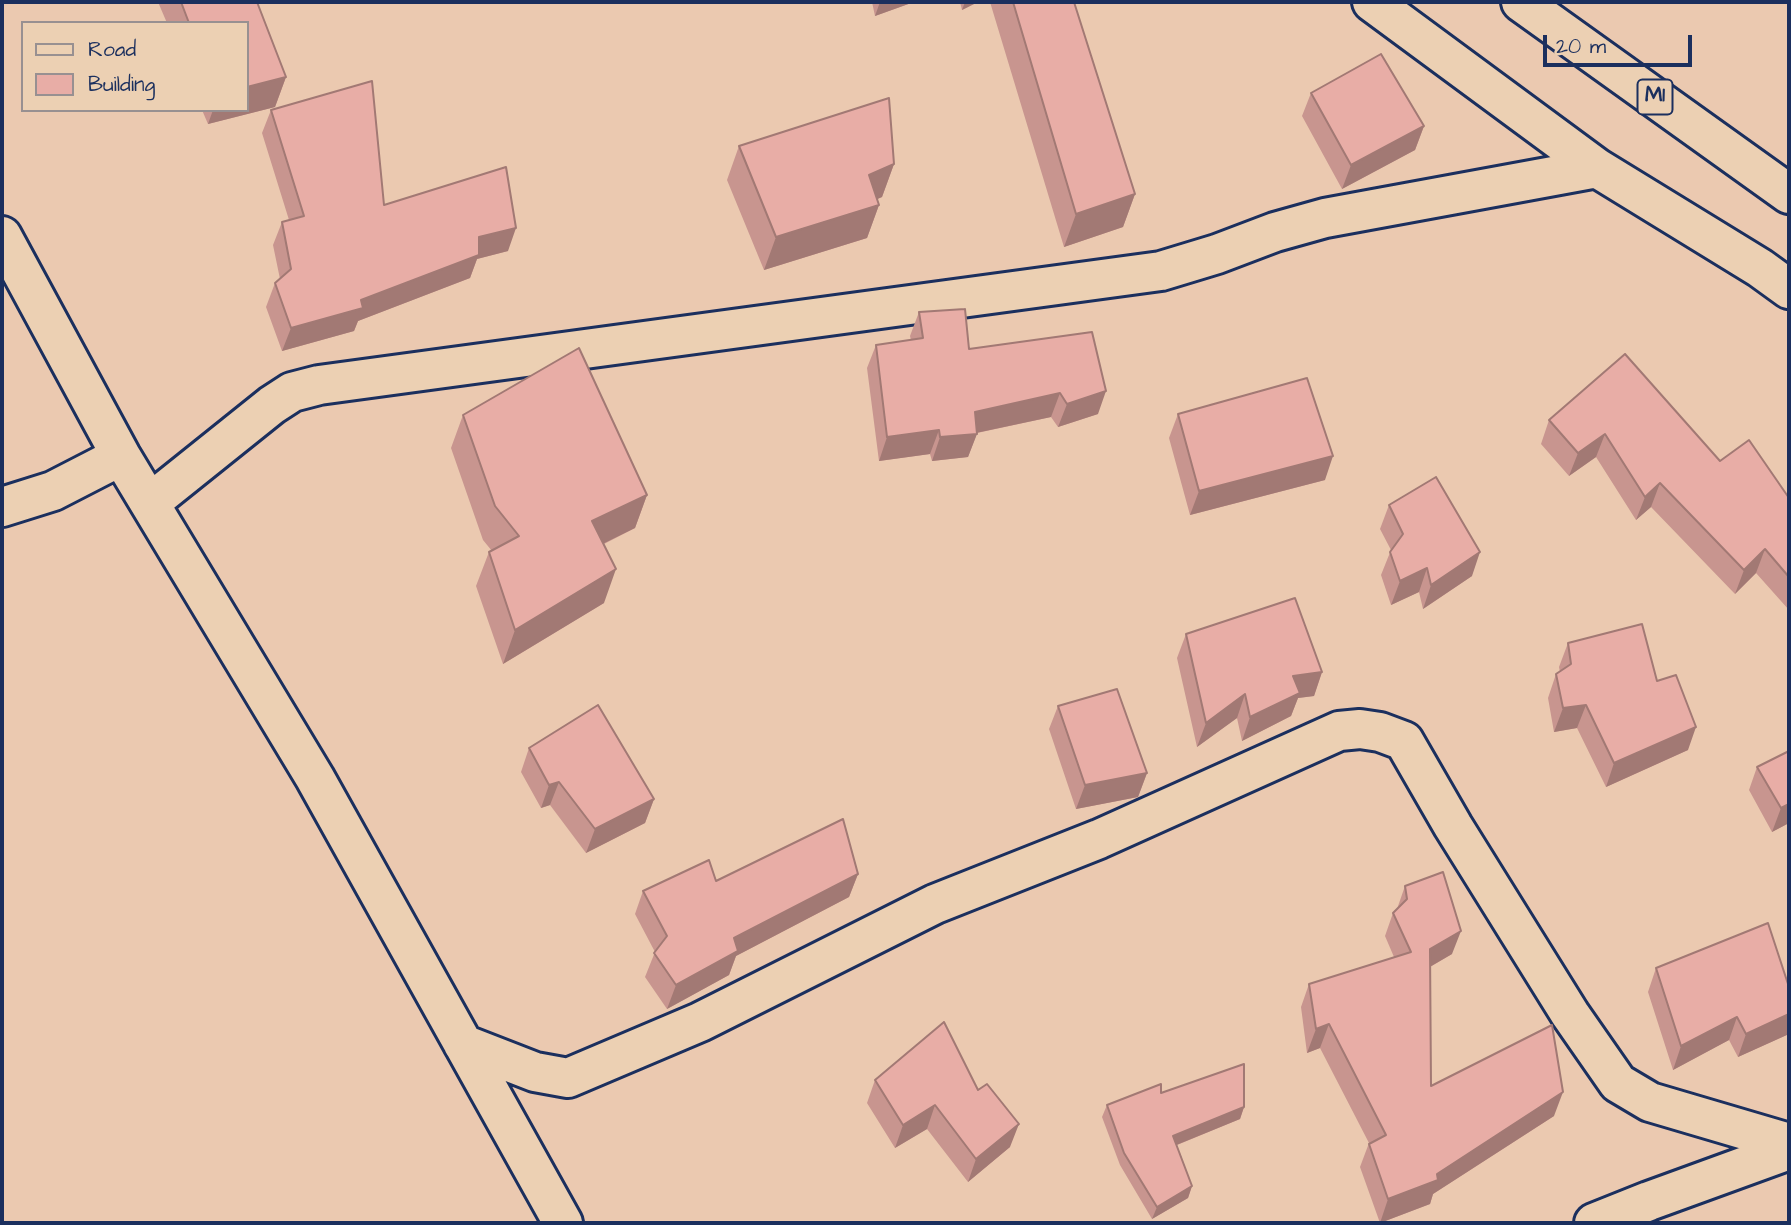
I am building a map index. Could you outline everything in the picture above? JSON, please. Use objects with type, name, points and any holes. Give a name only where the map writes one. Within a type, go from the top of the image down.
[{"type":"street","points":[[1372,2],[1597,168],[1760,268],[1789,289]]},
{"type":"street","name":"M1","points":[[1521,2],[1789,194]]},
{"type":"street","points":[[151,502],[272,405],[292,392],[318,385],[1161,271],[1325,218],[1597,168]]},
{"type":"street","points":[[2,236],[121,456],[315,778],[562,1223]]},
{"type":"street","points":[[2,508],[53,491],[121,456]]},
{"type":"street","points":[[463,1044],[535,1072],[568,1078],[700,1022],[935,904],[1099,839],[1339,731],[1360,729],[1380,732],[1404,741],[1452,826],[1570,1014],[1618,1083],[1650,1102],[1789,1143]]},
{"type":"street","points":[[1594,1223],[1789,1150]]},
{"type":"building","points":[[181,2],[257,2],[286,77],[248,87],[248,21],[188,21]]},
{"type":"building","points":[[1013,2],[1074,2],[1135,194],[1076,214]]},
{"type":"building","points":[[1381,54],[1424,126],[1351,165],[1311,93]]},
{"type":"building","points":[[372,81],[384,205],[506,167],[516,228],[479,237],[479,255],[361,300],[363,308],[291,328],[275,283],[291,269],[282,222],[304,216],[271,110]]},
{"type":"building","points":[[889,98],[894,164],[869,175],[879,205],[776,237],[739,146]]},
{"type":"building","points":[[965,309],[969,349],[1092,332],[1106,391],[1067,404],[1060,393],[975,412],[977,434],[940,437],[939,430],[887,437],[876,345],[923,338],[919,312]]},
{"type":"building","points":[[579,348],[647,495],[592,521],[616,569],[515,630],[489,552],[519,536],[495,506],[463,415]]},
{"type":"building","points":[[1625,354],[1720,461],[1749,440],[1789,498],[1789,577],[1765,549],[1744,570],[1660,483],[1645,497],[1605,434],[1578,453],[1549,420]]},
{"type":"building","points":[[1307,378],[1333,456],[1199,491],[1178,414]]},
{"type":"building","points":[[1436,477],[1480,552],[1431,585],[1427,568],[1400,581],[1390,552],[1403,534],[1389,505]]},
{"type":"building","points":[[1295,598],[1322,672],[1293,676],[1300,693],[1250,717],[1245,694],[1206,723],[1186,634]]},
{"type":"building","points":[[1642,624],[1657,681],[1676,675],[1696,727],[1614,763],[1586,705],[1563,708],[1556,674],[1571,664],[1568,643]]},
{"type":"building","points":[[1117,689],[1147,773],[1085,785],[1058,706]]},
{"type":"building","points":[[598,705],[654,799],[595,829],[559,782],[549,785],[529,748]]},
{"type":"building","points":[[1789,751],[1789,804],[1781,808],[1757,767]]},
{"type":"building","points":[[843,819],[858,874],[734,938],[738,951],[676,985],[654,953],[667,936],[643,891],[709,860],[716,881]]},
{"type":"building","points":[[1443,872],[1461,931],[1430,949],[1431,1086],[1552,1025],[1563,1092],[1437,1174],[1438,1180],[1388,1199],[1369,1144],[1386,1135],[1329,1024],[1316,1029],[1309,984],[1411,952],[1393,913],[1407,899],[1405,886]]},
{"type":"building","points":[[1768,923],[1789,987],[1789,1014],[1746,1034],[1737,1017],[1681,1046],[1656,968]]},
{"type":"building","points":[[944,1022],[978,1090],[987,1084],[1019,1124],[976,1159],[935,1105],[903,1125],[875,1080]]},
{"type":"building","points":[[1244,1064],[1244,1107],[1173,1136],[1192,1186],[1157,1207],[1124,1153],[1107,1105],[1161,1084],[1161,1093]]}]
